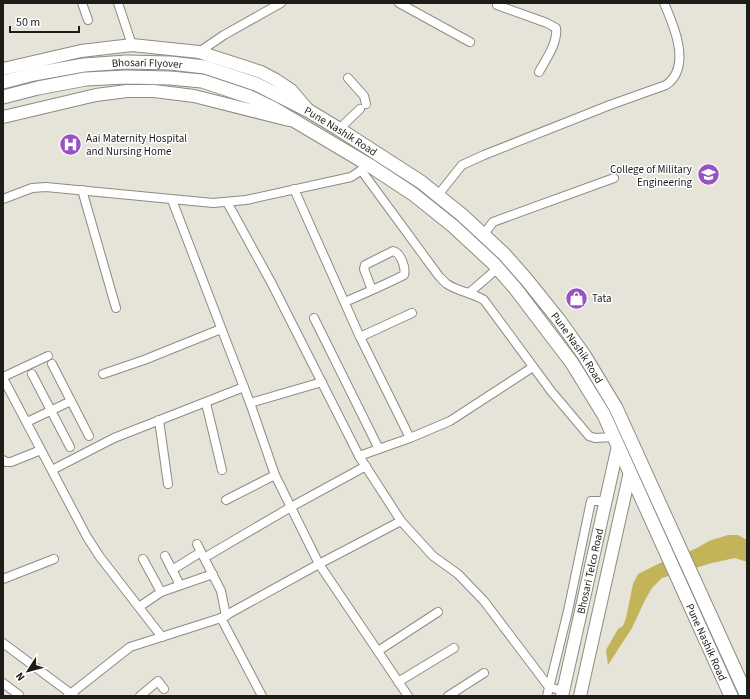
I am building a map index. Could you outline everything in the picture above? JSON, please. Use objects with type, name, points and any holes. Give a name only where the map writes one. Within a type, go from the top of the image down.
[{"type":"highway","name":"Bhosari Flyover","points":[[3,82],[34,74],[84,65],[126,62],[170,63],[212,69],[256,84],[286,100]]},
{"type":"highway","name":"Bhosari Flyover","points":[[3,97],[38,88],[86,79],[126,77],[170,78],[202,81],[250,97],[274,108]]},
{"type":"highway","name":"Pune Nashik Road","points":[[286,100],[309,111],[339,129],[421,182],[438,195],[484,234],[513,264],[559,320],[584,355],[616,408],[747,696]]},
{"type":"highway","name":"Pune Nashik Road","points":[[274,108],[365,168],[413,194],[453,226],[498,268],[547,328],[572,363],[604,415],[731,696]]},
{"type":"main road","points":[[3,69],[81,51],[132,45],[199,52],[261,72],[276,80],[291,90],[309,111]]},
{"type":"main road","points":[[3,117],[96,95],[127,91],[154,91],[194,96],[296,122]]},
{"type":"main road","name":"Bhosari Telco Road","points":[[563,694],[606,501],[616,441]]},
{"type":"main road","name":"Bhosari Telco Road","points":[[580,696],[630,472]]},
{"type":"street","points":[[82,3],[88,20]]},
{"type":"street","points":[[118,3],[132,45]]},
{"type":"street","points":[[199,52],[224,35],[281,3]]},
{"type":"street","points":[[399,3],[470,42]]},
{"type":"street","points":[[438,195],[462,165],[671,82],[675,76],[679,61],[680,46],[664,3]]},
{"type":"street","points":[[496,7],[547,23],[556,28],[557,35],[555,43],[539,72]]},
{"type":"street","points":[[339,129],[363,107],[364,96],[348,78]]},
{"type":"street","points":[[3,199],[32,188],[46,186],[172,200],[213,203],[227,202],[246,200],[294,190],[351,176],[365,168],[438,275],[446,284],[461,291],[474,294],[484,300],[551,390],[588,436],[616,441]]},
{"type":"street","points":[[484,234],[493,222],[614,178]]},
{"type":"street","points":[[82,190],[116,308]]},
{"type":"street","points":[[294,190],[360,337],[410,438]]},
{"type":"street","points":[[172,200],[250,403],[275,475],[319,564],[408,696]]},
{"type":"street","points":[[227,202],[272,284],[359,456],[401,521],[433,556],[458,574],[484,601],[549,687],[563,694]]},
{"type":"street","points":[[345,302],[372,290],[404,275],[405,271],[396,251],[393,251],[365,265],[364,269],[372,290]]},
{"type":"street","points":[[470,293],[498,268]]},
{"type":"street","points":[[360,337],[412,313]]},
{"type":"street","points":[[314,318],[379,449]]},
{"type":"street","points":[[103,374],[144,360],[221,329]]},
{"type":"street","points":[[48,356],[3,378],[87,537],[100,558],[162,637]]},
{"type":"street","points":[[52,364],[89,436]]},
{"type":"street","points":[[359,456],[410,438],[450,421],[534,367]]},
{"type":"street","points":[[32,374],[70,447]]},
{"type":"street","points":[[250,403],[322,382]]},
{"type":"street","points":[[52,470],[114,438],[244,387]]},
{"type":"street","points":[[27,422],[71,401]]},
{"type":"street","points":[[206,403],[222,470]]},
{"type":"street","points":[[159,420],[168,484]]},
{"type":"street","points":[[3,460],[6,462],[11,462],[41,450]]},
{"type":"street","points":[[172,570],[205,554],[366,466]]},
{"type":"street","points":[[226,500],[275,475]]},
{"type":"street","points":[[547,696],[568,611],[591,501],[606,501]]},
{"type":"street","points":[[3,643],[71,695],[130,647],[223,617],[401,521]]},
{"type":"street","points":[[197,544],[205,554],[221,591],[223,617],[262,696]]},
{"type":"street","points":[[164,556],[180,585]]},
{"type":"street","points":[[3,579],[54,559]]},
{"type":"street","points":[[143,559],[162,592]]},
{"type":"street","points":[[139,607],[162,592],[213,574]]},
{"type":"street","points":[[378,651],[438,612]]},
{"type":"street","points":[[398,682],[454,648]]},
{"type":"street","points":[[448,696],[484,673]]},
{"type":"street","points":[[140,696],[158,681],[166,693]]},
{"type":"street","points":[[3,683],[19,695]]},
{"type":"shaded area","points":[[728,535],[738,535],[747,540],[747,562],[735,558],[712,563],[662,578],[652,588],[632,628],[608,665],[606,650],[618,629],[623,626],[633,584],[638,574],[697,548],[709,541]]},
{"type":"place","name":"Aai Maternity Hospital and Nursing Home","points":[[71,144]]},
{"type":"place","name":"College of Military Engineering","points":[[708,175]]},
{"type":"place","name":"Tata","points":[[577,298]]}]
